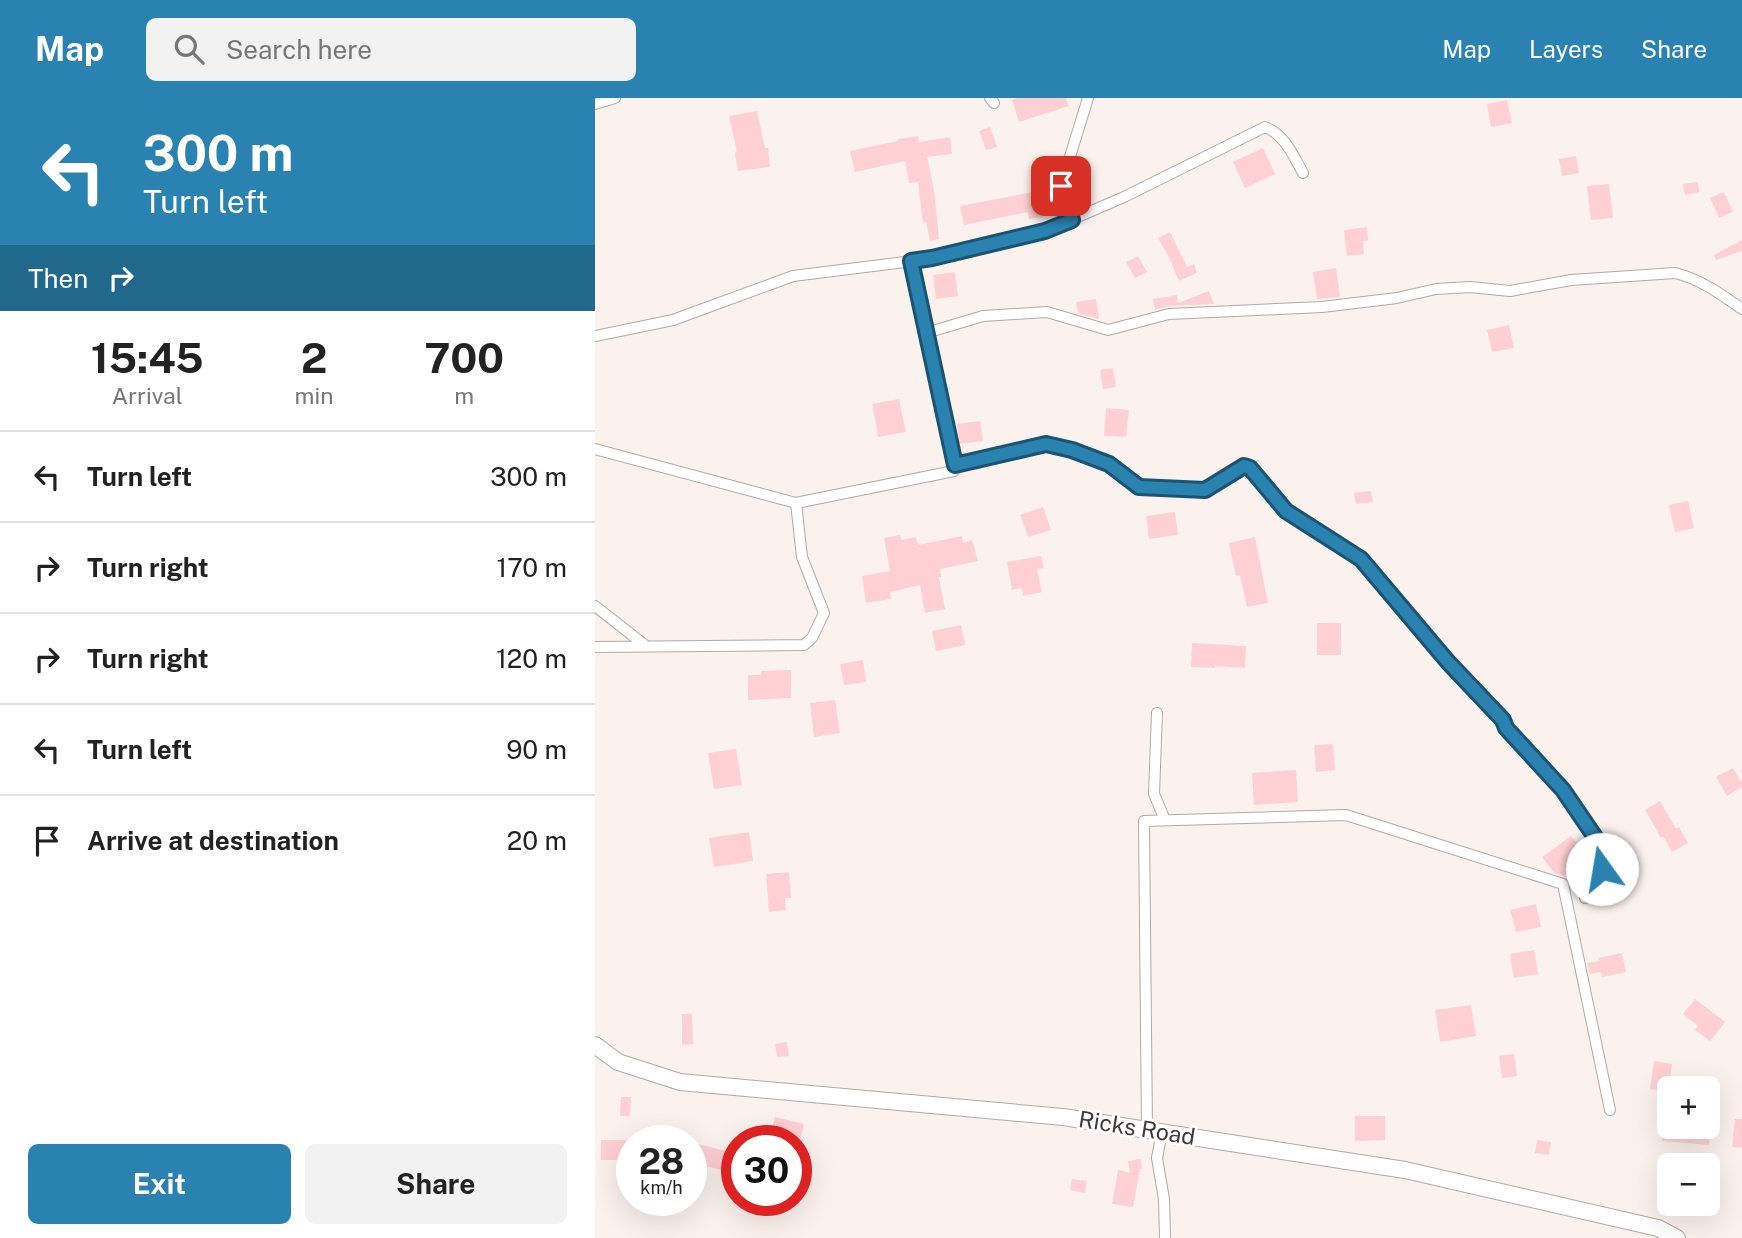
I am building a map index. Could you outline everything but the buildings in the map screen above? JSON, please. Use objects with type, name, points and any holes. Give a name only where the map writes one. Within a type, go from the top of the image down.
[{"type":"street","points":[[595,104],[615,98]]},
{"type":"street","points":[[1072,220],[1061,186],[1088,98]]},
{"type":"street","points":[[595,336],[673,320],[793,276],[932,258],[1045,231],[1124,197],[1265,127],[1278,133],[1291,149],[1303,173]]},
{"type":"street","points":[[595,449],[796,503],[954,471],[955,465],[911,261]]},
{"type":"street","points":[[926,333],[983,316],[1047,312],[1108,330],[1168,314],[1322,307],[1397,298],[1436,289],[1470,287],[1510,291],[1571,280],[1675,273],[1689,276],[1742,309]]},
{"type":"street","points":[[955,465],[1046,444],[1072,450],[1109,464],[1139,487],[1205,490],[1244,466],[1250,468],[1286,511],[1361,559],[1448,662],[1503,720],[1506,728],[1563,790],[1595,837],[1602,869],[1585,898]]},
{"type":"street","points":[[595,647],[804,645],[812,638],[824,613],[802,557],[796,503]]},
{"type":"street","points":[[595,606],[646,646]]},
{"type":"street","points":[[1157,713],[1154,794],[1165,820]]},
{"type":"street","points":[[1165,1238],[1164,1199],[1154,1131],[1145,821],[1346,816],[1563,884],[1610,1110]]},
{"type":"street","name":"Ricks Road","points":[[595,1045],[618,1062],[680,1082],[1063,1117],[1405,1170],[1658,1228],[1678,1238]]},
{"type":"route","points":[[1061,186],[1072,220],[1045,231],[911,261],[955,465],[1046,444],[1072,450],[1109,464],[1139,487],[1205,490],[1244,466],[1250,468],[1286,511],[1361,559],[1448,662],[1503,720],[1506,728],[1563,790],[1595,837],[1602,869]]}]
